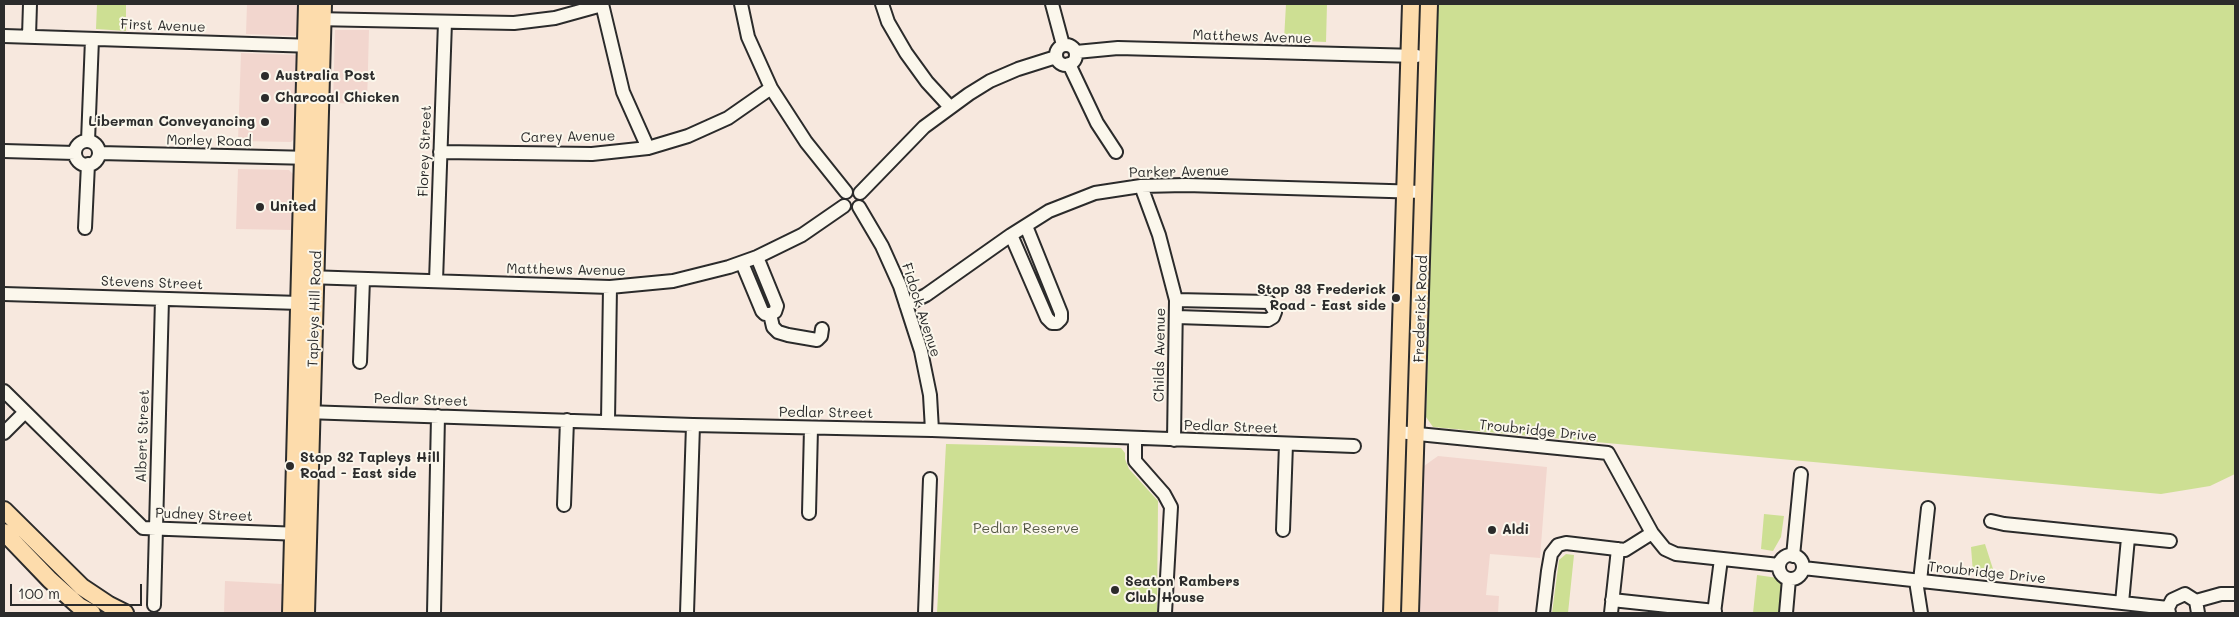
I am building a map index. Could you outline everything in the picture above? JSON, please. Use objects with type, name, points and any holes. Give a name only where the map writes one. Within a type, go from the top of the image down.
[{"type":"main road","name":"Frederick Road","points":[[1392,613],[1411,4]]},
{"type":"main road","name":"Frederick Road","points":[[1410,613],[1429,4]]},
{"type":"main road","name":"Tapleys Hill Road","points":[[291,613],[301,534],[315,11]]},
{"type":"main road","name":"Tapleys Hill Road","points":[[304,412],[300,304],[308,277]]},
{"type":"main road","points":[[4,510],[82,587],[109,606],[126,613]]},
{"type":"main road","points":[[4,532],[50,580],[80,606],[92,613]]},
{"type":"main road","name":"Tapleys Hill Road","points":[[301,534],[307,610]]},
{"type":"street","points":[[29,36],[30,4]]},
{"type":"street","points":[[741,4],[748,37],[771,88],[806,142],[846,192]]},
{"type":"street","points":[[882,4],[888,22],[906,53],[927,82],[950,107]]},
{"type":"street","points":[[1052,4],[1064,45]]},
{"type":"street","points":[[315,11],[445,22],[514,23],[556,18],[602,5],[623,92],[648,148]]},
{"type":"street","name":"Florey Street","points":[[436,281],[445,22]]},
{"type":"street","name":"First Avenue","points":[[4,36],[314,46]]},
{"type":"street","points":[[88,141],[92,39]]},
{"type":"street","points":[[1056,57],[1057,51],[1064,45]]},
{"type":"street","points":[[1056,57],[1062,64],[1069,64],[1076,58],[1076,52],[1070,46],[1064,45]]},
{"type":"street","name":"Matthews Avenue","points":[[1076,52],[1118,48],[1427,57]]},
{"type":"street","points":[[860,193],[924,127],[950,107],[990,81],[1018,69],[1056,57]]},
{"type":"street","points":[[1069,64],[1097,124],[1116,152]]},
{"type":"street","name":"Carey Avenue","points":[[440,152],[592,154],[648,148],[688,136],[728,118],[771,88]]},
{"type":"street","points":[[88,141],[95,143],[99,153],[97,160],[88,164],[78,161],[75,153],[81,143],[88,141]]},
{"type":"street","points":[[4,151],[75,153]]},
{"type":"street","name":"Morley Road","points":[[99,153],[311,158]]},
{"type":"street","points":[[86,228],[88,164]]},
{"type":"street","name":"Parker Avenue","points":[[906,305],[926,294],[1026,226],[1069,201],[1095,193],[1141,186],[1186,185],[1423,192]]},
{"type":"street","name":"Childs Avenue","points":[[1141,186],[1159,235],[1176,300],[1174,440]]},
{"type":"street","points":[[853,190],[860,193],[862,200],[859,207],[851,210],[844,206],[842,200],[846,192],[853,190]]},
{"type":"street","name":"Matthews Avenue","points":[[308,277],[610,288],[673,281],[742,263],[756,257],[802,235],[844,206]]},
{"type":"street","name":"Fidock Avenue","points":[[859,207],[882,246],[900,286],[921,351],[930,395],[932,430]]},
{"type":"street","points":[[1011,235],[1047,318],[1057,323],[1061,319],[1061,313],[1026,226]]},
{"type":"street","points":[[742,263],[762,310],[765,314],[775,312],[777,306],[756,257]]},
{"type":"street","points":[[360,362],[362,279]]},
{"type":"street","points":[[608,421],[610,288]]},
{"type":"street","name":"Stevens Street","points":[[4,294],[300,304]]},
{"type":"street","name":"Albert Street","points":[[154,605],[162,299]]},
{"type":"street","points":[[1176,300],[1269,302],[1276,312],[1268,320],[1176,317]]},
{"type":"street","points":[[770,314],[773,327],[778,332],[788,335],[817,340],[821,336],[822,328]]},
{"type":"street","name":"Pudney Street","points":[[4,391],[143,528],[301,534]]},
{"type":"street","points":[[4,434],[25,412]]},
{"type":"street","name":"Pedlar Street","points":[[304,412],[693,425],[932,430],[1354,446]]},
{"type":"street","points":[[434,613],[438,416]]},
{"type":"street","points":[[564,505],[567,420]]},
{"type":"street","points":[[687,613],[693,425]]},
{"type":"street","points":[[809,513],[811,428]]},
{"type":"street","points":[[1398,432],[1417,434]]},
{"type":"street","name":"Troubridge Drive","points":[[1417,434],[1608,453],[1652,534],[1661,546],[1668,551],[1779,565]]},
{"type":"street","points":[[1135,439],[1135,461],[1164,494],[1171,507],[1165,613]]},
{"type":"street","points":[[1283,530],[1286,444]]},
{"type":"street","points":[[1793,556],[1801,474]]},
{"type":"street","points":[[925,613],[930,479]]},
{"type":"street","points":[[1921,613],[1918,581],[1928,508]]},
{"type":"street","points":[[1991,521],[2128,538],[2170,541]]},
{"type":"street","points":[[1543,613],[1551,554],[1558,545],[1566,543],[1626,550],[1652,534]]},
{"type":"street","points":[[2122,603],[2128,538]]},
{"type":"street","points":[[1611,613],[1618,550]]},
{"type":"street","points":[[1793,556],[1802,562],[1803,568],[1800,576],[1789,579],[1782,576],[1779,565],[1783,559],[1793,556]]},
{"type":"street","points":[[1612,600],[1714,612],[1721,559]]},
{"type":"street","name":"Troubridge Drive","points":[[1803,568],[1918,581],[2106,607],[2122,603],[2169,611]]},
{"type":"street","points":[[1786,613],[1789,579]]},
{"type":"street","points":[[2169,611],[2172,600],[2180,595],[2189,596],[2197,607],[2221,594],[2235,594]]},
{"type":"shaded area","points":[[247,4],[300,4],[299,32],[295,36],[246,34]]},
{"type":"shaded area","points":[[335,30],[369,30],[367,104],[333,103]]},
{"type":"shaded area","points":[[241,53],[298,55],[295,138],[291,142],[238,141]]},
{"type":"shaded area","name":"United","points":[[238,169],[289,170],[295,176],[293,230],[236,229]]},
{"type":"shaded area","points":[[1438,456],[1547,467],[1540,558],[1490,554],[1486,595],[1499,596],[1498,613],[1420,613],[1424,466]]},
{"type":"shaded area","points":[[225,581],[282,584],[281,613],[224,613]]},
{"type":"green space","points":[[97,4],[126,4],[126,31],[96,29]]},
{"type":"green space","points":[[1286,4],[1327,4],[1326,42],[1284,40]]},
{"type":"green space","points":[[1438,4],[2235,4],[2235,474],[2210,486],[2161,494],[1433,427],[1426,417]]},
{"type":"green space","name":"Pedlar Reserve","points":[[946,444],[1121,448],[1125,453],[1129,469],[1158,501],[1157,613],[937,613]]},
{"type":"green space","points":[[1764,514],[1784,516],[1781,537],[1773,551],[1761,549]]},
{"type":"green space","points":[[1985,544],[1993,569],[1992,575],[1973,573],[1971,547]]},
{"type":"green space","points":[[1566,554],[1574,555],[1568,613],[1552,613],[1559,560]]},
{"type":"green space","points":[[1757,575],[1778,578],[1782,587],[1781,613],[1753,613]]},
{"type":"place","name":"Australia Post","points":[[265,76]]},
{"type":"place","name":"Charcoal Chicken","points":[[265,98]]},
{"type":"place","name":"Liberman Conveyancing","points":[[265,122]]},
{"type":"place","name":"United","points":[[260,207]]},
{"type":"place","name":"Stop 33 Frederick Road - East side","points":[[1396,298]]},
{"type":"place","name":"Stop 32 Tapleys Hill Road - East side","points":[[290,466]]},
{"type":"place","name":"Aldi","points":[[1492,530]]},
{"type":"place","name":"Seaton Rambers Club House","points":[[1115,590]]}]
